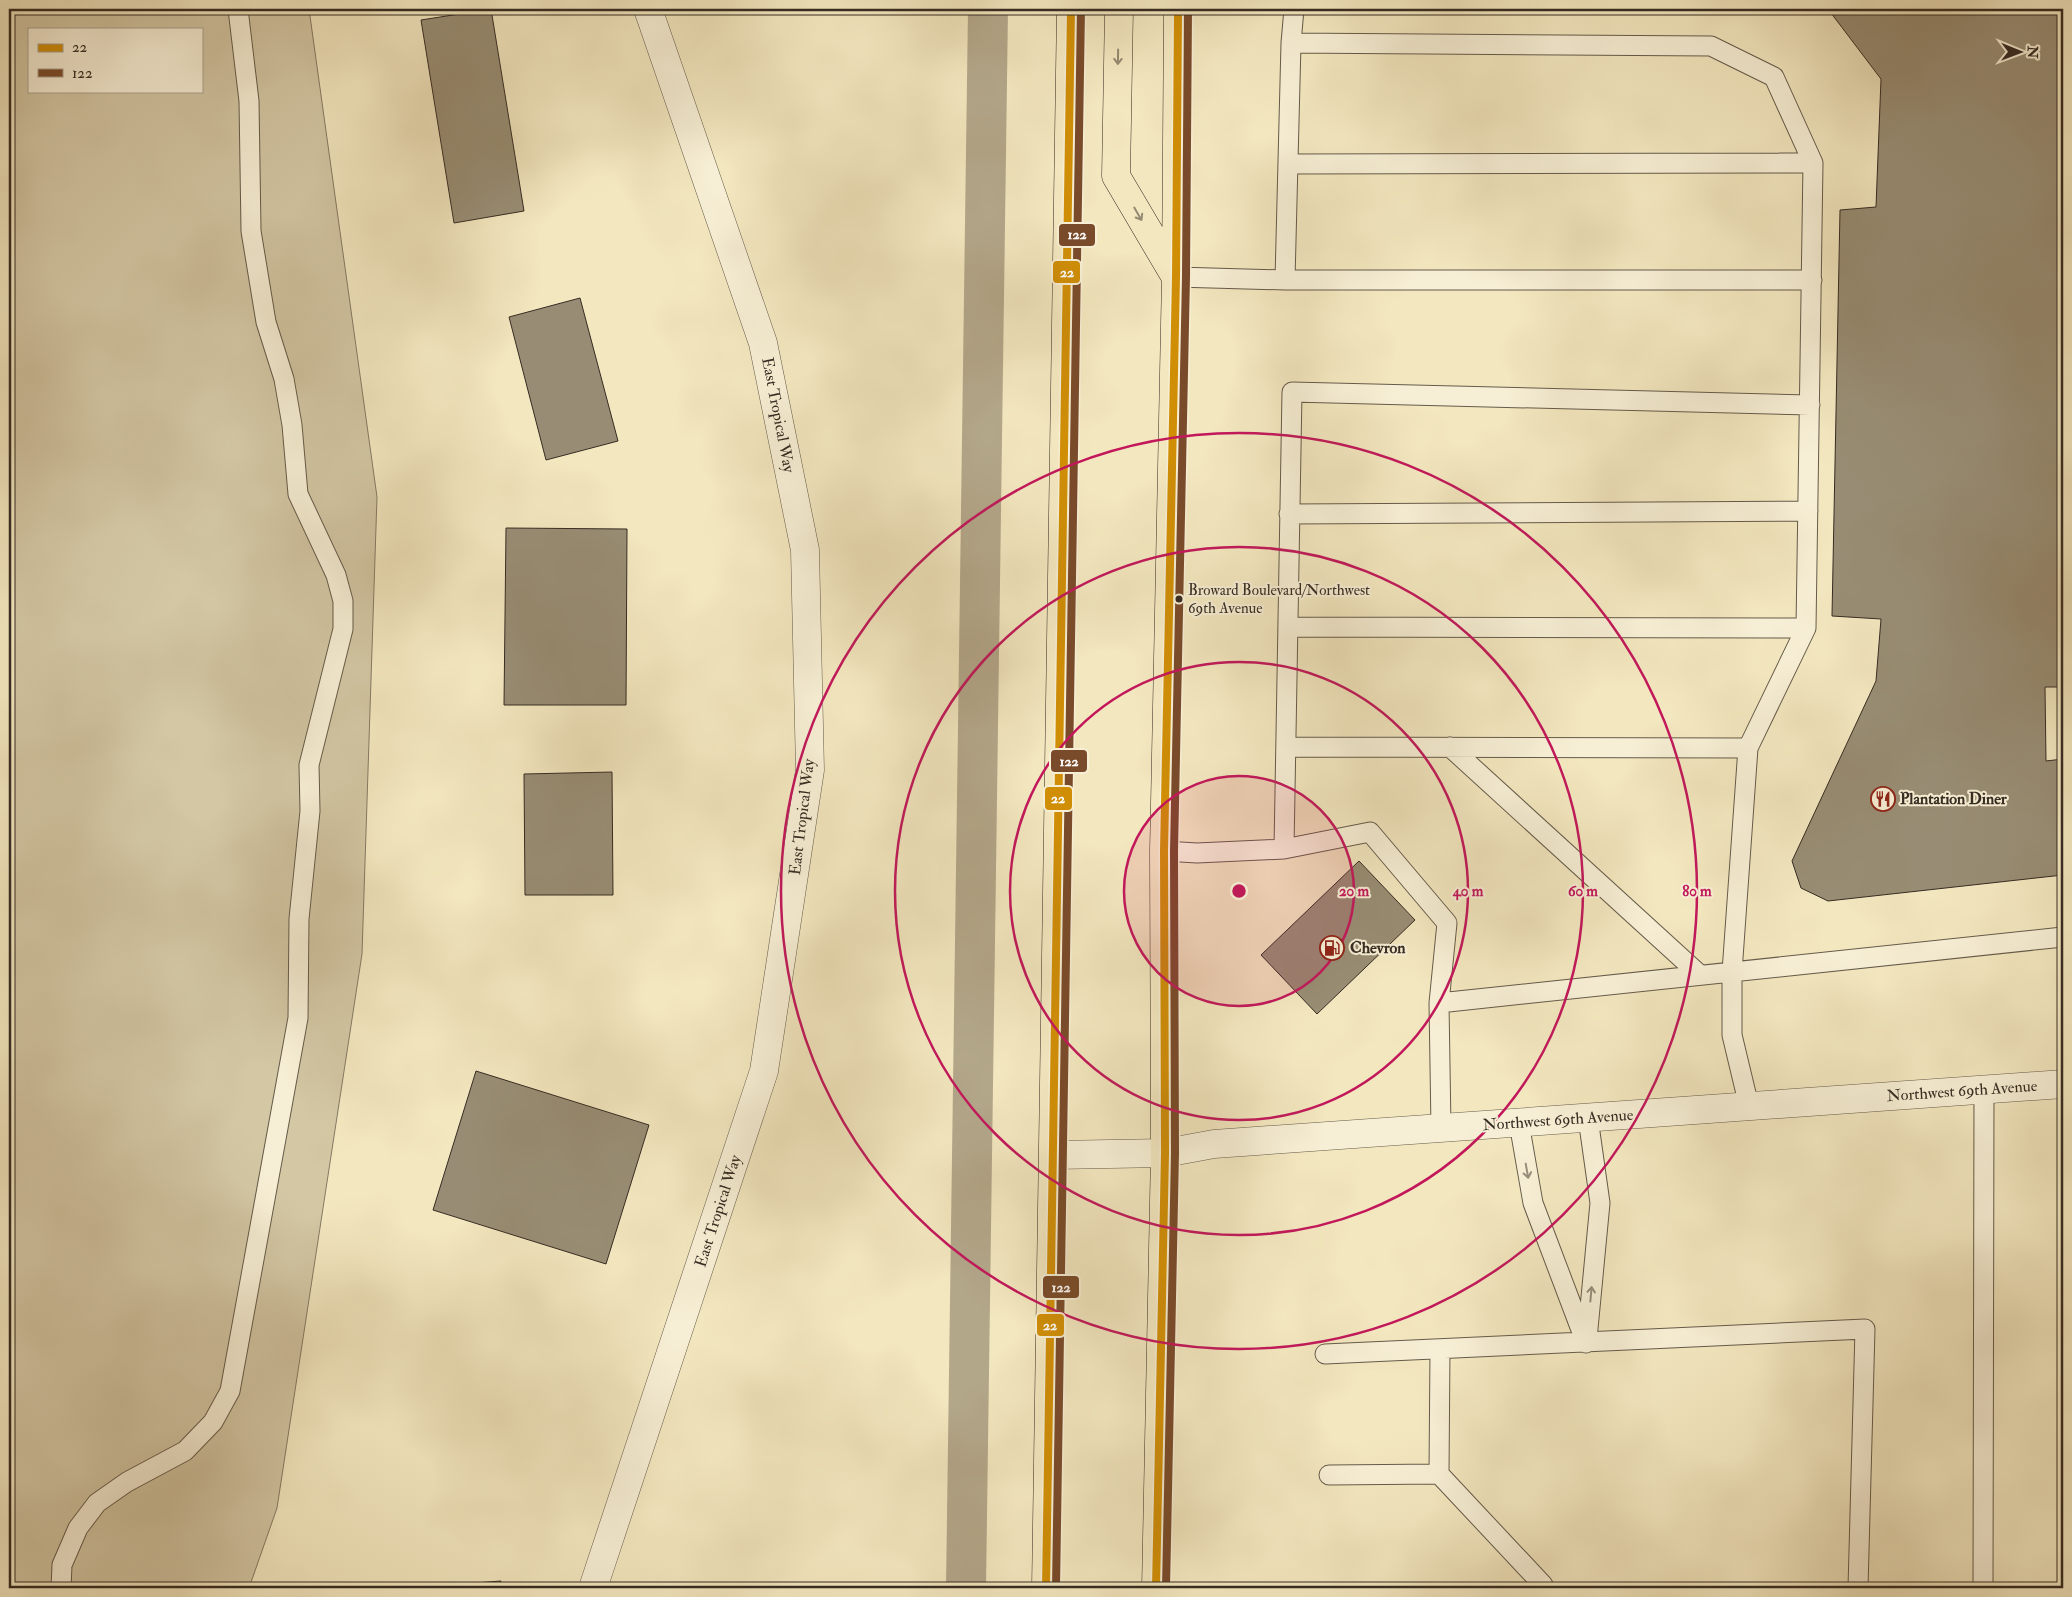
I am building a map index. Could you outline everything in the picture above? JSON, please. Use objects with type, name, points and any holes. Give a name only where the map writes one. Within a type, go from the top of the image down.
[{"type":"main road","points":[[1046,1588],[1070,9]]},
{"type":"main road","points":[[1119,9],[1116,176],[1176,277]]},
{"type":"main road","points":[[1156,1588],[1165,1153],[1164,851],[1176,277],[1178,9]]},
{"type":"street","name":"East Tropical Way","points":[[593,1588],[764,1071],[810,770],[805,550],[763,343],[648,9]]},
{"type":"street","name":"Northwest 69th Avenue","points":[[1054,1155],[1165,1153],[1214,1144],[2063,1084]]},
{"type":"lane","points":[[61,1588],[62,1565],[78,1528],[97,1503],[127,1482],[185,1451],[213,1422],[230,1390],[298,1018],[299,919],[310,811],[309,765],[343,629],[342,601],[336,575],[298,494],[292,426],[284,379],[266,322],[251,231],[248,100],[238,9]]},
{"type":"lane","points":[[1285,280],[1291,43],[1294,9]]},
{"type":"lane","points":[[1291,43],[1711,46],[1774,77],[1813,163],[1806,628],[1748,748],[1732,972],[1732,1035],[1749,1106]]},
{"type":"lane","points":[[1288,164],[1813,163]]},
{"type":"lane","points":[[1176,277],[1285,280],[1812,280]]},
{"type":"lane","points":[[1284,849],[1292,392],[1810,405]]},
{"type":"lane","points":[[1289,514],[1808,511]]},
{"type":"lane","points":[[1288,627],[1806,628]]},
{"type":"lane","points":[[1286,748],[1748,748]]},
{"type":"lane","points":[[1450,748],[1700,975]]},
{"type":"lane","points":[[1164,851],[1196,853],[1284,849],[1370,832],[1447,923],[1439,1003],[1441,1128]]},
{"type":"lane","points":[[1439,1003],[2063,937]]},
{"type":"lane","points":[[1983,1588],[1984,1090]]},
{"type":"lane","points":[[1586,1343],[1600,1203],[1588,1118]]},
{"type":"lane","points":[[1519,1123],[1533,1203],[1586,1343]]},
{"type":"lane","points":[[1326,1354],[1865,1329],[1858,1588]]},
{"type":"lane","points":[[1440,1349],[1440,1474],[1543,1585],[1543,1588]]},
{"type":"lane","points":[[1329,1475],[1440,1474]]},
{"type":"shaded area","points":[[9,9],[309,9],[377,497],[362,954],[277,1508],[249,1588],[9,1588]]},
{"type":"building","points":[[491,9],[524,211],[454,223],[421,20]]},
{"type":"building","points":[[1828,9],[2062,9],[2063,687],[2045,687],[2046,761],[2063,759],[2063,875],[1828,901],[1801,888],[1792,861],[1876,681],[1881,619],[1832,616],[1840,210],[1876,207],[1881,79]]},
{"type":"building","points":[[580,298],[618,441],[546,460],[509,317]]},
{"type":"building","points":[[506,528],[627,529],[626,705],[504,705]]},
{"type":"building","points":[[612,772],[613,895],[525,895],[524,774]]},
{"type":"building","points":[[1359,861],[1415,920],[1317,1014],[1261,955]]},
{"type":"building","points":[[476,1071],[649,1125],[606,1264],[433,1210]]},
{"type":"building","points":[[501,1581],[499,1588],[410,1588]]},
{"type":"waterway","points":[[966,1588],[988,9]]},
{"type":"transit line","name":"22","points":[[1046,1588],[1071,9]]},
{"type":"transit line","name":"122","points":[[1056,1588],[1081,9]]},
{"type":"transit line","name":"22","points":[[1156,1588],[1165,1153],[1164,851],[1176,277],[1178,9]]},
{"type":"transit line","name":"122","points":[[1166,1588],[1175,1153],[1174,851],[1186,277],[1188,9]]},
{"type":"place","name":"Broward Boulevard/Northwest 69th Avenue","points":[[1179,599]]},
{"type":"place","name":"Plantation Diner","points":[[1883,799]]},
{"type":"place","name":"Chevron","points":[[1332,948]]}]
